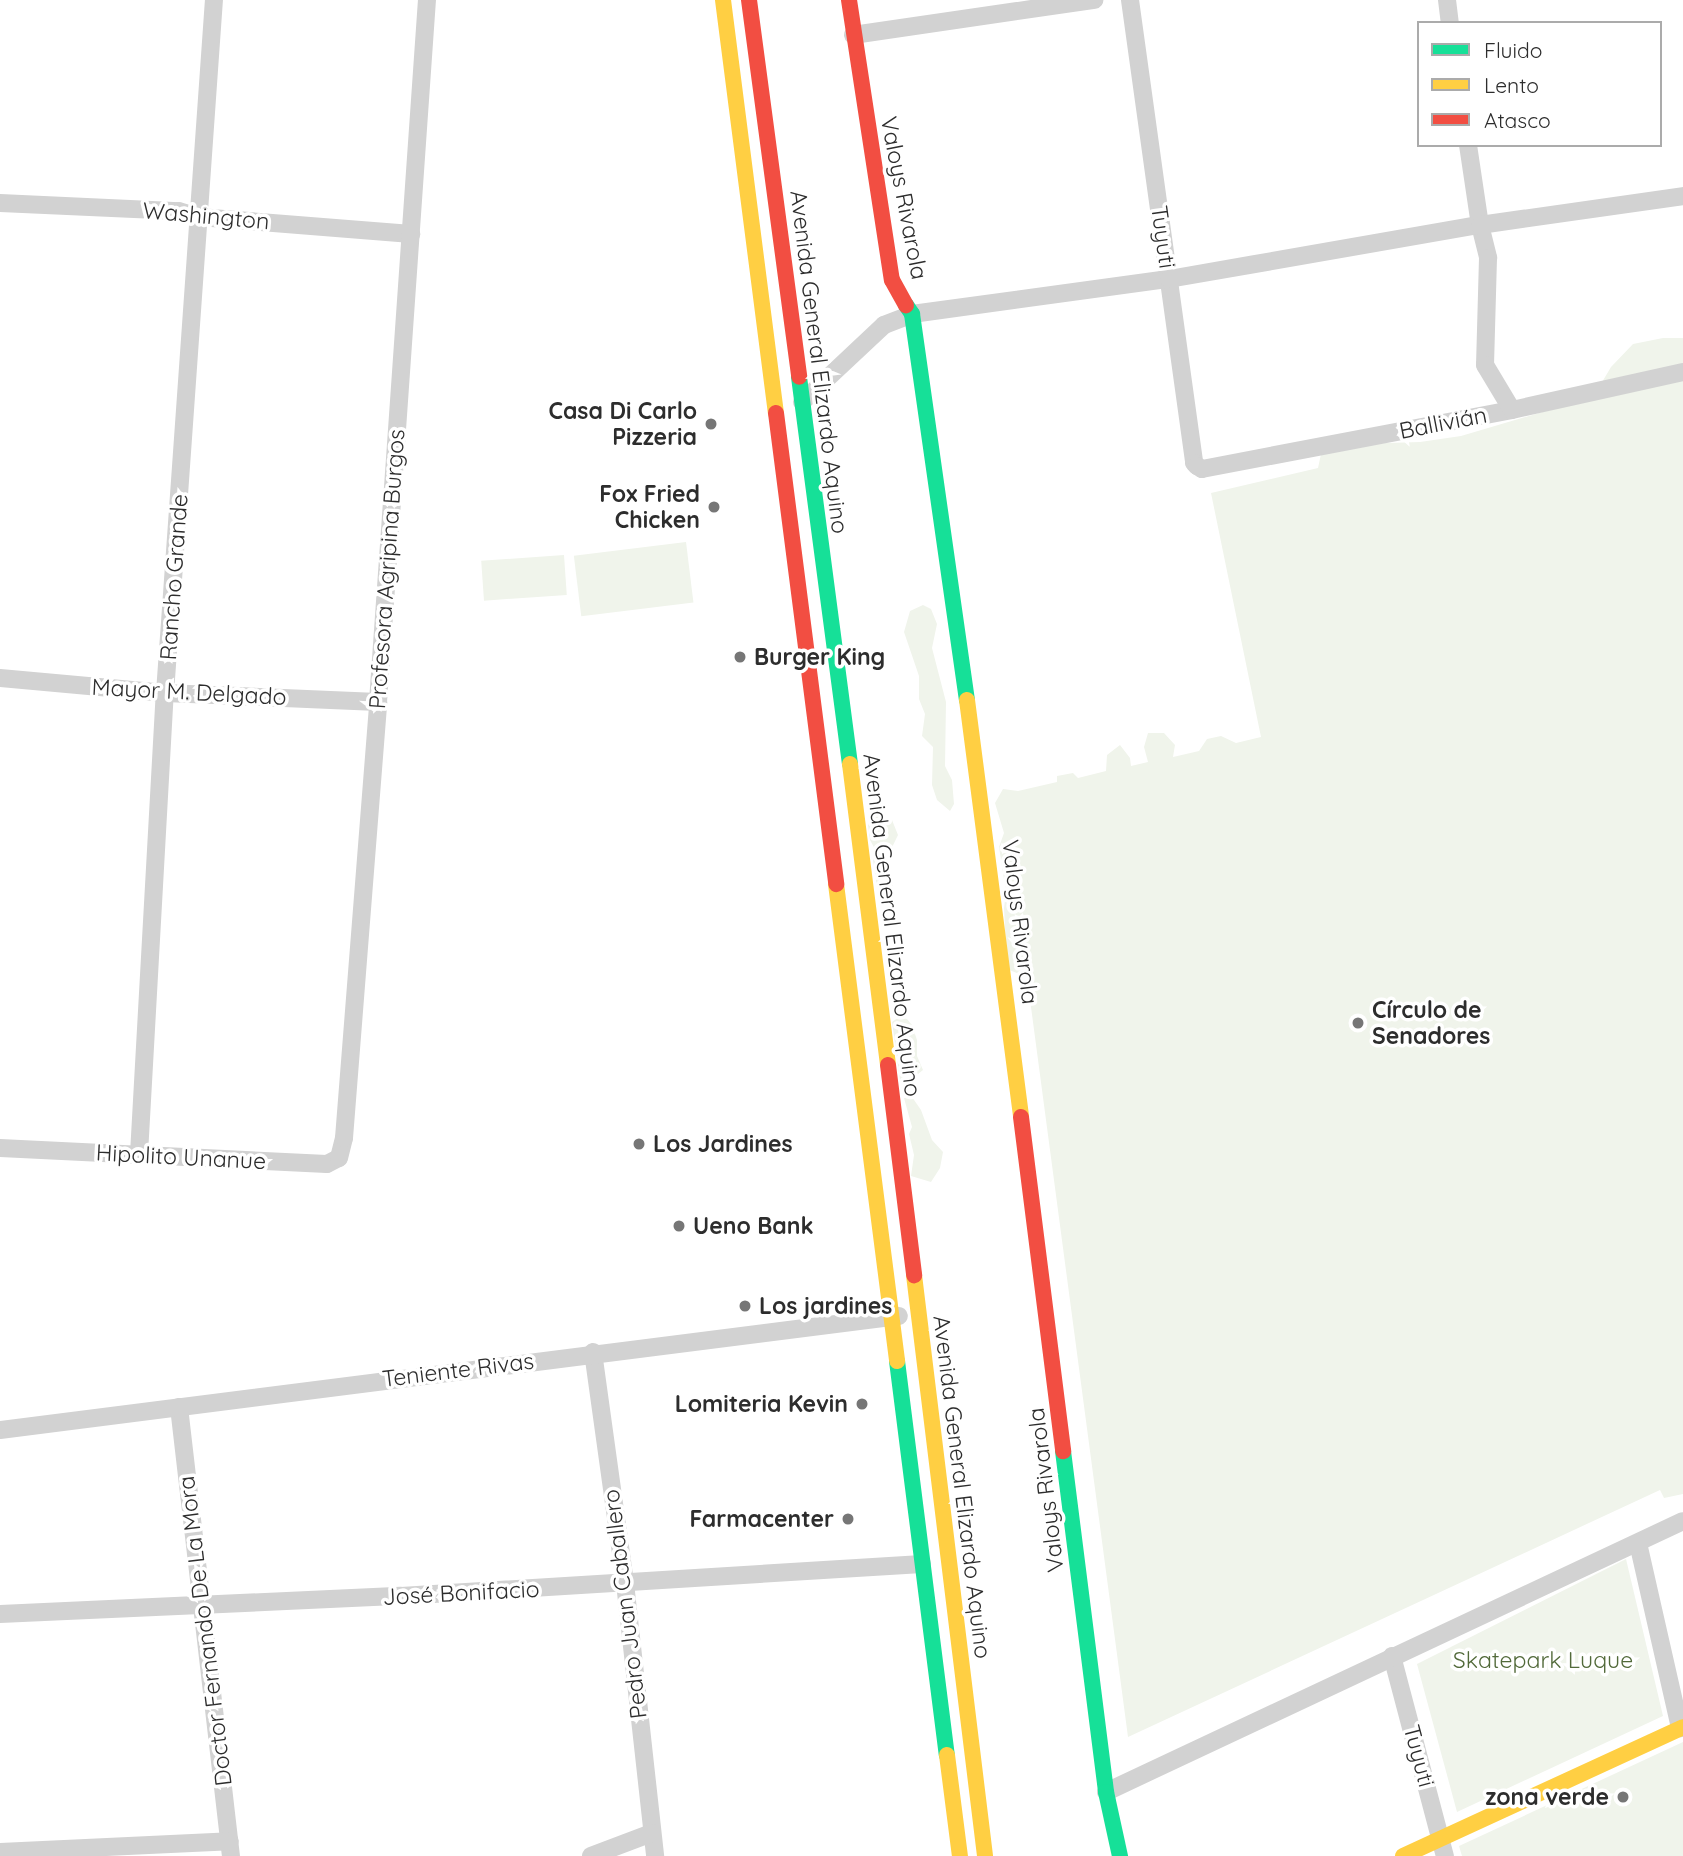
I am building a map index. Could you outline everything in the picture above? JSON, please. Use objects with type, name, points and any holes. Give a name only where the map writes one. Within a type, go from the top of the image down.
[{"type":"main road","points":[[723,0],[960,1856]]},
{"type":"main road","name":"Avenida General Elizardo Aquino","points":[[749,0],[876,965],[985,1856]]},
{"type":"main road","name":"Valoys Rivarola","points":[[849,0],[892,281],[912,314],[981,798],[1106,1792],[1120,1856]]},
{"type":"main road","points":[[1403,1856],[1443,1847],[1681,1727]]},
{"type":"street","name":"Rancho Grande","points":[[139,1154],[165,693],[214,0]]},
{"type":"street","name":"Profesora Agripina Burgos","points":[[344,1138],[378,702],[427,0]]},
{"type":"street","points":[[853,34],[1094,0]]},
{"type":"street","name":"Tuyuti","points":[[1130,0],[1194,463],[1202,469]]},
{"type":"street","points":[[1447,0],[1450,21]]},
{"type":"street","points":[[1468,147],[1480,225],[1488,258],[1490,286],[1485,365],[1512,410]]},
{"type":"street","points":[[802,402],[884,325],[912,314],[1169,279],[1480,225],[1683,196]]},
{"type":"street","name":"Washington","points":[[0,203],[178,211],[199,217],[411,234]]},
{"type":"street","name":"Ballivián","points":[[1202,469],[1512,410],[1683,372]]},
{"type":"street","name":"Mayor M. Delgado","points":[[0,678],[165,693],[378,702]]},
{"type":"street","name":"Hipolito Unanue","points":[[0,1148],[327,1164],[339,1158],[344,1138]]},
{"type":"street","name":"Teniente Rivas","points":[[0,1430],[593,1352],[917,1314]]},
{"type":"street","name":"Pedro Juan Caballero","points":[[593,1352],[625,1583],[655,1856]]},
{"type":"street","name":"Doctor Fernando De La Mora","points":[[179,1407],[231,1849]]},
{"type":"street","points":[[1106,1792],[1683,1521]]},
{"type":"street","points":[[1638,1543],[1681,1727]]},
{"type":"street","name":"José Bonifacio","points":[[0,1614],[625,1583],[922,1564]]},
{"type":"street","name":"Tuyuti","points":[[1392,1656],[1443,1847]]},
{"type":"street","points":[[591,1856],[652,1833]]},
{"type":"street","points":[[0,1852],[231,1849]]},
{"type":"green space","name":"Círculo de Senadores","points":[[1663,338],[1683,338],[1683,1494],[1664,1498],[1660,1490],[1128,1737],[1027,977],[1007,969],[1004,908],[1006,892],[999,847],[1004,833],[995,803],[1003,789],[1018,791],[1057,782],[1057,776],[1073,773],[1078,778],[1106,771],[1107,755],[1120,745],[1130,758],[1131,766],[1148,762],[1144,747],[1148,733],[1164,733],[1175,745],[1173,757],[1199,751],[1207,739],[1221,736],[1236,743],[1261,737],[1211,493],[1318,468],[1321,454],[1355,444],[1420,442],[1461,436],[1566,405],[1595,394],[1611,367],[1633,344]]},
{"type":"green space","points":[[686,542],[693,603],[581,616],[574,556]]},
{"type":"green space","points":[[564,555],[567,595],[484,601],[481,561]]},
{"type":"green space","points":[[923,605],[931,609],[937,624],[932,648],[946,702],[945,766],[952,780],[954,804],[950,811],[937,800],[932,785],[933,747],[922,736],[925,714],[919,699],[919,676],[904,632],[910,611]]},
{"type":"green space","points":[[878,815],[892,820],[898,835],[884,864],[893,886],[877,887],[873,860],[877,853],[870,840],[868,825],[871,818]]},
{"type":"green space","points":[[899,1017],[907,1019],[912,1025],[917,1040],[917,1056],[923,1070],[907,1083],[900,1080],[892,1022]]},
{"type":"green space","points":[[912,1097],[921,1110],[932,1140],[943,1152],[940,1168],[931,1182],[911,1176],[914,1155],[909,1134],[912,1127],[904,1098]]},
{"type":"green space","name":"zona verde","points":[[1626,1559],[1663,1716],[1457,1812],[1417,1664]]},
{"type":"green space","name":"zona verde","points":[[1683,1742],[1683,1856],[1462,1856],[1459,1846]]},
{"type":"traffic: fast","points":[[906,305],[912,314],[967,700]]},
{"type":"traffic: fast","points":[[799,377],[850,764]]},
{"type":"traffic: fast","points":[[897,1361],[947,1755]]},
{"type":"traffic: fast","points":[[1063,1451],[1106,1792],[1120,1856]]},
{"type":"traffic: slow","points":[[723,0],[776,413]]},
{"type":"traffic: slow","points":[[967,700],[1021,1117]]},
{"type":"traffic: slow","points":[[850,764],[888,1065]]},
{"type":"traffic: slow","points":[[836,884],[897,1361]]},
{"type":"traffic: slow","points":[[914,1275],[985,1856]]},
{"type":"traffic: slow","points":[[1403,1856],[1683,1727]]},
{"type":"traffic: slow","points":[[947,1755],[960,1856]]},
{"type":"traffic: jam","points":[[749,0],[799,377]]},
{"type":"traffic: jam","points":[[849,0],[892,280],[906,305]]},
{"type":"traffic: jam","points":[[776,413],[836,884]]},
{"type":"traffic: jam","points":[[888,1065],[914,1275]]},
{"type":"traffic: jam","points":[[1021,1117],[1063,1451]]},
{"type":"place","name":"Casa Di Carlo Pizzeria","points":[[711,424]]},
{"type":"place","name":"Fox Fried Chicken","points":[[714,507]]},
{"type":"place","name":"Burger King","points":[[740,657]]},
{"type":"place","name":"Círculo de Senadores","points":[[1358,1023]]},
{"type":"place","name":"Los Jardines","points":[[639,1144]]},
{"type":"place","name":"Ueno Bank","points":[[679,1226]]},
{"type":"place","name":"Los jardines","points":[[745,1306]]},
{"type":"place","name":"Lomiteria Kevin","points":[[862,1404]]},
{"type":"place","name":"Farmacenter","points":[[848,1519]]},
{"type":"place","name":"zona verde","points":[[1623,1797]]},
{"type":"park label","name":"Skatepark Luque","points":[[1543,1660]]}]
